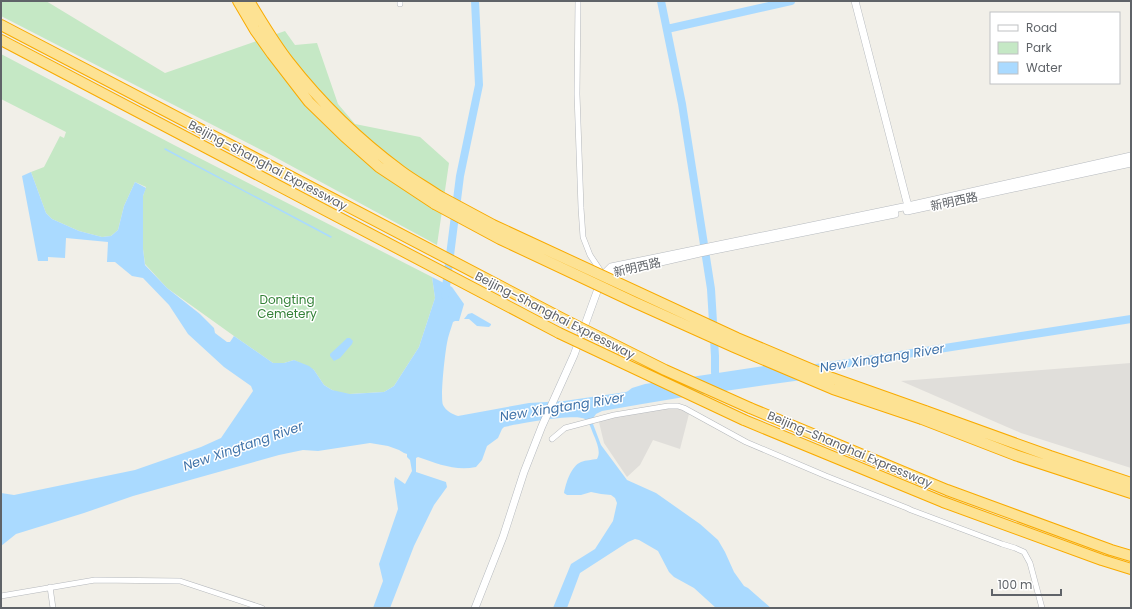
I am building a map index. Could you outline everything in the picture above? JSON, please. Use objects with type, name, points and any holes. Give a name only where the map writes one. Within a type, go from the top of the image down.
[{"type":"highway","points":[[238,1],[255,30],[309,102],[379,167],[437,200],[737,338],[1015,455],[1131,494]]},
{"type":"highway","points":[[249,1],[289,62],[317,95],[338,117],[374,150],[437,200]]},
{"type":"highway","name":"Beijing–Shanghai Expressway","points":[[1,25],[464,268],[665,370],[750,408],[947,490],[1110,550],[1131,556]]},
{"type":"highway","name":"Beijing–Shanghai Expressway","points":[[1,40],[559,333],[744,420],[943,502],[1102,560],[1131,569]]},
{"type":"highway","points":[[923,415],[1131,483]]},
{"type":"street","points":[[476,608],[503,538],[524,472],[542,426],[574,355],[603,275],[590,255],[583,237],[577,94],[578,1]]},
{"type":"street","points":[[855,1],[908,209]]},
{"type":"street","name":"新明西路","points":[[908,209],[1131,156]]},
{"type":"street","name":"新明西路","points":[[603,275],[908,209],[1131,163]]},
{"type":"street","points":[[552,439],[565,428],[614,415],[668,406],[678,406],[684,408],[746,442],[826,476],[911,510],[1024,552],[1030,563],[1042,608]]},
{"type":"street","points":[[1,596],[95,580],[180,581],[262,608]]},
{"type":"street","points":[[50,587],[53,608]]},
{"type":"shaded area","points":[[1131,363],[1131,468],[1021,433],[901,381]]},
{"type":"shaded area","points":[[679,404],[689,414],[680,449],[653,440],[640,465],[627,477],[604,443],[598,418]]},
{"type":"green space","points":[[1,1],[46,1],[165,73],[285,31],[295,45],[317,43],[338,104],[355,124],[420,137],[449,163],[437,245],[273,156],[1,16]]},
{"type":"green space","name":"Dongting Cemetery","points":[[1,54],[174,145],[432,277],[435,298],[419,347],[394,386],[384,392],[349,394],[339,393],[332,390],[324,385],[314,370],[294,360],[284,363],[273,363],[167,288],[145,264],[143,249],[143,196],[146,187],[135,182],[124,206],[118,230],[111,236],[102,237],[79,231],[52,219],[46,213],[31,172],[44,167],[60,136],[64,138],[66,132],[1,99]]},
{"type":"water","points":[[31,172],[46,213],[52,219],[79,231],[102,237],[111,236],[118,230],[124,206],[135,182],[146,188],[143,196],[143,249],[145,265],[167,288],[200,314],[214,328],[215,333],[227,342],[230,342],[234,336],[273,363],[284,363],[294,360],[309,366],[314,370],[324,385],[332,390],[350,394],[384,392],[394,386],[419,347],[435,298],[432,277],[452,287],[464,304],[459,321],[453,322],[448,338],[442,385],[443,405],[449,412],[458,416],[529,403],[564,401],[626,392],[632,388],[645,384],[764,366],[802,380],[702,394],[602,411],[596,414],[593,424],[601,445],[627,480],[656,493],[700,524],[718,540],[734,572],[744,586],[771,608],[716,608],[694,588],[674,577],[669,572],[658,551],[635,539],[580,573],[567,608],[553,608],[571,564],[595,549],[613,521],[617,503],[615,498],[611,495],[591,492],[581,495],[567,495],[564,493],[574,467],[581,462],[597,459],[599,451],[590,425],[587,420],[579,417],[546,420],[504,427],[498,438],[487,446],[482,460],[476,467],[454,467],[418,457],[416,458],[416,472],[446,482],[447,487],[434,505],[414,546],[390,608],[373,608],[383,581],[379,564],[398,509],[394,482],[395,477],[405,484],[412,471],[407,454],[388,446],[370,443],[318,451],[303,450],[279,455],[133,496],[16,534],[1,546],[1,493],[14,495],[135,470],[201,447],[221,438],[253,391],[251,386],[224,367],[188,334],[169,305],[143,278],[132,276],[115,262],[107,262],[108,242],[66,238],[65,258],[48,257],[48,261],[38,261],[22,176]]},
{"type":"water","points":[[472,313],[491,325],[489,327],[477,326],[469,319],[464,319],[468,314]]},
{"type":"water","points":[[347,338],[350,338],[353,341],[352,344],[340,358],[334,361],[330,354]]},
{"type":"waterway","points":[[445,295],[460,176],[479,85],[475,1]]},
{"type":"waterway","points":[[661,1],[682,104],[711,289],[716,383]]},
{"type":"waterway","points":[[667,29],[791,1]]},
{"type":"waterway","points":[[165,149],[331,237]]},
{"type":"waterway","name":"New Xingtang River","points":[[810,369],[1131,319]]}]
